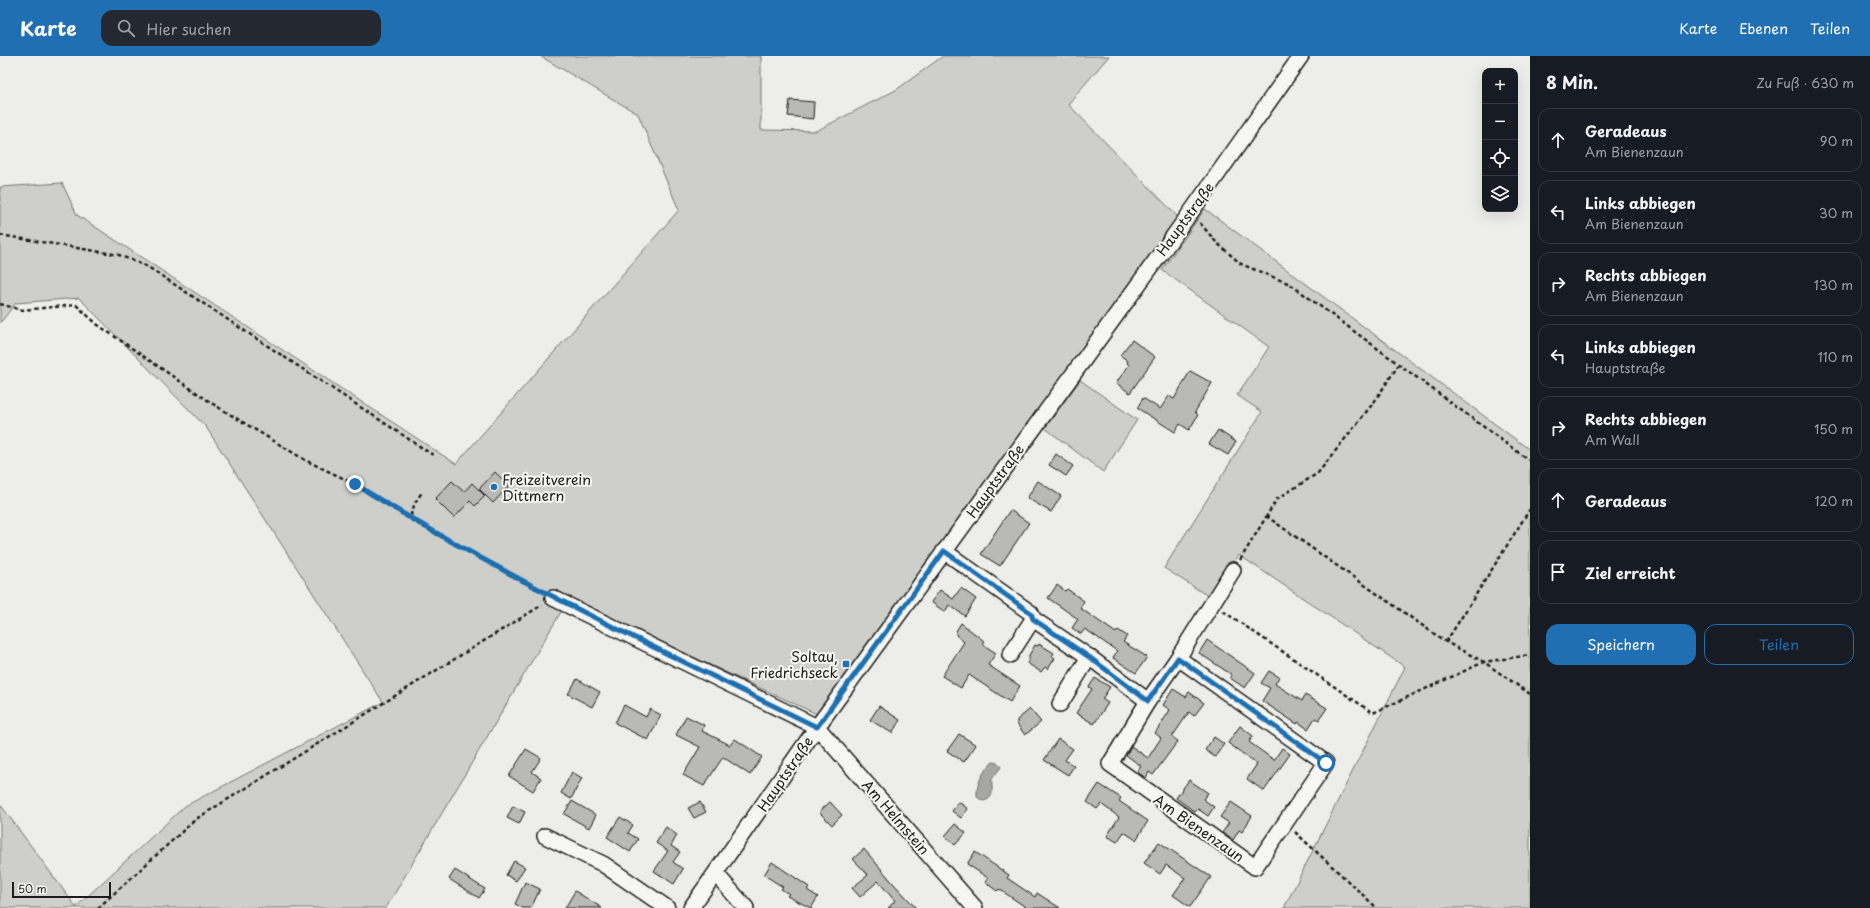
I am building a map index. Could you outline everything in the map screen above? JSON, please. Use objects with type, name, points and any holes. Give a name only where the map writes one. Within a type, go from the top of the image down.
[{"type":"street","name":"Hauptstraße","points":[[691,908],[817,727],[1191,212],[1301,56]]},
{"type":"street","points":[[944,551],[1031,613],[1033,619],[1089,657],[1148,701]]},
{"type":"street","name":"Am Bienenzaun","points":[[1178,658],[1326,763],[1255,867],[1110,764],[1148,701],[1178,658],[1233,570]]},
{"type":"street","points":[[553,598],[817,727]]},
{"type":"street","points":[[1010,655],[1033,619]]},
{"type":"street","points":[[1060,704],[1089,657]]},
{"type":"street","name":"Am Helmstein","points":[[817,727],[975,908]]},
{"type":"street","points":[[545,836],[603,864],[667,908]]},
{"type":"street","points":[[716,874],[746,908]]},
{"type":"path","points":[[1191,212],[1216,242],[1241,264],[1290,284],[1530,461]]},
{"type":"path","points":[[0,235],[119,255],[148,267],[436,457]]},
{"type":"path","points":[[0,304],[22,310],[76,305],[98,325],[213,404],[305,460],[355,484],[415,522],[553,598],[196,819],[98,908]]},
{"type":"path","points":[[1233,570],[1277,499],[1318,472],[1374,402],[1399,364]]},
{"type":"path","points":[[415,522],[412,514],[415,503],[422,492]]},
{"type":"path","points":[[1446,642],[1530,509]]},
{"type":"path","points":[[1266,516],[1446,642],[1484,662],[1530,694]]},
{"type":"path","points":[[1212,604],[1373,713],[1484,662],[1530,656]]},
{"type":"path","points":[[1285,824],[1377,908]]},
{"type":"shaded area","points":[[540,56],[761,56],[761,130],[816,131],[896,90],[943,56],[1109,56],[1068,104],[1178,217],[817,714],[568,600],[386,908],[0,908],[0,804],[76,907],[185,806],[383,702],[206,427],[79,298],[16,303],[0,323],[0,187],[62,183],[77,215],[456,464],[679,210],[638,114]]},
{"type":"shaded area","points":[[1205,209],[1530,450],[1530,908],[1284,908],[1405,667],[1239,555],[1211,598],[1164,568],[1262,412],[1237,395],[1269,347],[1162,270]]},
{"type":"shaded area","points":[[1080,380],[1137,420],[1103,472],[1045,428]]},
{"type":"shaded area","points":[[993,762],[998,763],[1001,767],[992,779],[992,793],[990,798],[983,801],[977,797],[979,782],[983,773]]},
{"type":"building","points":[[790,100],[814,102],[813,119],[788,116]]},
{"type":"building","points":[[1132,340],[1155,357],[1130,393],[1116,383],[1129,365],[1127,363],[1128,361],[1120,355]]},
{"type":"building","points":[[1190,371],[1212,383],[1195,412],[1198,415],[1189,430],[1180,424],[1175,432],[1137,408],[1143,398],[1160,409],[1169,396],[1174,399]]},
{"type":"building","points":[[1218,430],[1236,442],[1228,455],[1209,444]]},
{"type":"building","points":[[1056,454],[1073,466],[1066,476],[1049,465]]},
{"type":"building","name":"Freizeitverein Dittmern","points":[[495,472],[509,486],[493,503],[479,489]]},
{"type":"building","points":[[452,481],[464,492],[472,483],[485,496],[475,506],[470,501],[454,518],[435,499]]},
{"type":"building","points":[[1038,481],[1061,496],[1051,512],[1027,498]]},
{"type":"building","points":[[1010,510],[1029,523],[1000,566],[981,554]]},
{"type":"building","points":[[1057,585],[1065,591],[1067,589],[1084,601],[1080,608],[1116,633],[1118,630],[1127,636],[1123,642],[1147,657],[1136,673],[1113,658],[1117,651],[1085,629],[1081,634],[1072,628],[1078,619],[1048,598]]},
{"type":"building","points":[[961,588],[976,599],[965,616],[949,605],[945,612],[931,602],[940,590],[953,599]]},
{"type":"building","points":[[961,623],[984,641],[982,644],[996,653],[988,665],[1020,686],[1010,702],[969,675],[961,688],[942,676],[964,642],[956,635],[956,631]]},
{"type":"building","points":[[1207,640],[1255,673],[1245,688],[1230,678],[1232,675],[1199,653]]},
{"type":"building","points":[[1039,644],[1054,653],[1052,656],[1055,658],[1048,669],[1045,667],[1041,672],[1027,663],[1030,658],[1028,657],[1035,645],[1038,646]]},
{"type":"building","points":[[1269,671],[1279,677],[1275,684],[1302,701],[1305,695],[1327,708],[1319,720],[1315,718],[1308,729],[1298,722],[1297,724],[1262,701],[1270,688],[1261,683]]},
{"type":"building","points":[[1095,678],[1110,687],[1102,699],[1108,703],[1094,724],[1076,713],[1092,689],[1089,687]]},
{"type":"building","points":[[577,679],[600,692],[592,707],[568,694]]},
{"type":"building","points":[[1173,689],[1186,697],[1189,692],[1204,703],[1194,716],[1189,712],[1172,737],[1178,741],[1153,775],[1149,772],[1146,778],[1137,772],[1141,766],[1126,755],[1131,746],[1148,758],[1161,738],[1155,733],[1170,710],[1163,705]]},
{"type":"building","points":[[624,705],[646,717],[650,709],[661,715],[648,740],[615,723]]},
{"type":"building","points":[[879,706],[900,720],[892,733],[870,720]]},
{"type":"building","points":[[1030,709],[1041,722],[1025,735],[1017,724],[1017,720]]},
{"type":"building","points":[[686,716],[704,725],[702,731],[730,745],[735,739],[762,757],[750,775],[723,757],[704,786],[683,775],[700,747],[676,735]]},
{"type":"building","points":[[1240,726],[1253,736],[1249,742],[1274,760],[1282,748],[1290,754],[1264,791],[1247,779],[1257,764],[1228,743]]},
{"type":"building","points":[[959,734],[976,745],[964,762],[947,751]]},
{"type":"building","points":[[1214,737],[1224,744],[1215,757],[1205,750]]},
{"type":"building","points":[[1058,739],[1073,749],[1065,760],[1074,766],[1068,775],[1044,760]]},
{"type":"building","points":[[526,749],[541,758],[532,772],[541,778],[533,791],[509,776]]},
{"type":"building","points":[[572,772],[582,778],[571,799],[561,793]]},
{"type":"building","points":[[1189,780],[1208,793],[1203,799],[1214,807],[1208,816],[1198,809],[1195,812],[1176,798]]},
{"type":"building","points":[[1099,784],[1121,798],[1119,801],[1148,821],[1136,840],[1124,832],[1117,842],[1107,836],[1119,817],[1101,804],[1097,809],[1087,802]]},
{"type":"building","points":[[572,801],[596,815],[589,828],[564,814]]},
{"type":"building","points":[[700,802],[706,812],[694,818],[688,808]]},
{"type":"building","points":[[830,802],[842,815],[832,825],[819,812]]},
{"type":"building","points":[[959,802],[968,809],[961,818],[952,811]]},
{"type":"building","points":[[1231,802],[1252,816],[1242,832],[1239,830],[1233,840],[1222,833],[1229,823],[1220,817]]},
{"type":"building","points":[[513,806],[525,812],[519,824],[507,818]]},
{"type":"building","points":[[620,817],[633,825],[628,833],[638,839],[630,852],[607,837]]},
{"type":"building","points":[[955,824],[966,833],[955,845],[945,836]]},
{"type":"building","points":[[666,827],[677,835],[671,846],[680,852],[673,862],[683,869],[674,884],[654,871],[668,851],[656,843]]},
{"type":"building","points":[[1159,842],[1211,877],[1190,907],[1173,895],[1185,878],[1166,865],[1160,874],[1144,863]]},
{"type":"building","points":[[864,849],[916,908],[888,908],[895,901],[878,881],[860,897],[852,888],[868,875],[853,859]]},
{"type":"building","points":[[975,852],[1009,875],[1007,878],[1035,897],[1037,893],[1060,908],[1027,908],[999,889],[997,891],[985,882],[988,878],[967,864]]},
{"type":"building","points":[[514,861],[525,867],[516,881],[506,875]]},
{"type":"building","points":[[772,862],[809,887],[807,890],[818,897],[811,908],[787,896],[789,894],[781,889],[783,887],[764,875]]},
{"type":"building","points":[[455,870],[485,889],[479,898],[449,879]]},
{"type":"building","points":[[525,882],[540,889],[531,908],[523,908],[515,904]]},
{"type":"building","points":[[575,891],[602,908],[565,908]]},
{"type":"place","name":"Freizeitverein Dittmern","points":[[494,487]]},
{"type":"place","name":"Soltau, Friedrichseck","points":[[846,664]]},
{"type":"route","points":[[355,484],[415,522],[553,598],[817,727],[944,551],[1031,613],[1033,619],[1089,657],[1148,701],[1178,658],[1326,763]]}]
